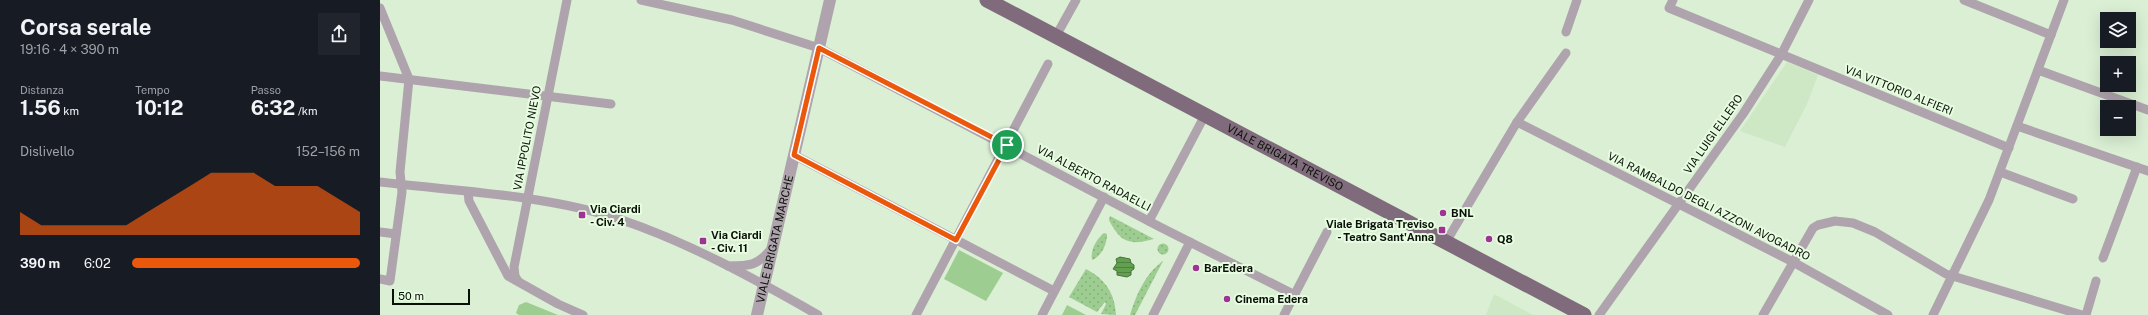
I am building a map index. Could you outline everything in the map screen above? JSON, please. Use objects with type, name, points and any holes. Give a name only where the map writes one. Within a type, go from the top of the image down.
[{"type":"main road","name":"VIALE BRIGATA TREVISO","points":[[987,0],[1584,315]]},
{"type":"street","name":"VIA IPPOLITO NIEVO","points":[[518,281],[515,276],[514,267],[567,0]]},
{"type":"street","name":"VIA ALBERTO RADAELLI","points":[[641,0],[732,20],[819,48],[1104,196],[1149,222],[1295,294]]},
{"type":"street","name":"VIALE BRIGATA MARCHE","points":[[757,315],[830,0]]},
{"type":"street","points":[[1056,36],[1076,0]]},
{"type":"street","points":[[1566,32],[1577,0]]},
{"type":"street","name":"VIA VITTORIO ALFIERI","points":[[1672,0],[1669,8],[2009,148]]},
{"type":"street","name":"VIA LUIGI ELLERO","points":[[1598,315],[1742,114],[1781,55],[1809,0]]},
{"type":"street","points":[[1964,0],[2051,35]]},
{"type":"street","points":[[1933,315],[1979,225],[2064,0]]},
{"type":"street","points":[[380,8],[409,78],[400,172],[402,184],[390,281],[380,279]]},
{"type":"street","points":[[1446,242],[1517,122],[1566,53]]},
{"type":"street","points":[[916,315],[1007,145],[1048,64]]},
{"type":"street","points":[[2038,70],[2148,110]]},
{"type":"street","points":[[380,76],[409,78],[611,104]]},
{"type":"street","points":[[1149,222],[1206,115]]},
{"type":"street","name":"VIA RAMBALDO DEGLI AZZONI AVOGADRO","points":[[1517,122],[1793,262],[1888,315]]},
{"type":"street","points":[[2017,126],[2148,171]]},
{"type":"street","points":[[794,155],[1054,291]]},
{"type":"street","points":[[2103,258],[2137,167]]},
{"type":"street","points":[[2000,172],[2073,199]]},
{"type":"street","points":[[380,182],[468,192],[566,206],[619,219],[674,241],[726,266],[818,315]]},
{"type":"street","points":[[468,192],[468,200],[508,276],[558,304],[582,315]]},
{"type":"street","points":[[1042,315],[1104,196]]},
{"type":"street","points":[[1763,315],[1813,228],[1825,223],[1843,222],[1864,227],[1875,232],[1919,260],[1953,277],[2082,315]]},
{"type":"street","points":[[380,232],[396,234]]},
{"type":"street","points":[[1284,315],[1327,232]]},
{"type":"street","points":[[1153,315],[1190,242]]},
{"type":"street","points":[[726,266],[754,265],[763,259],[772,248]]},
{"type":"street","points":[[504,268],[510,269],[514,267]]},
{"type":"street","points":[[2086,315],[2096,281]]},
{"type":"shaded area","points":[[1787,62],[1818,75],[1807,104],[1785,147],[1740,131]]},
{"type":"shaded area","points":[[1110,216],[1154,239],[1132,242],[1121,238],[1109,220]]},
{"type":"shaded area","points":[[1104,233],[1107,234],[1105,246],[1099,256],[1092,260],[1092,252],[1095,245]]},
{"type":"shaded area","points":[[1163,243],[1167,245],[1169,249],[1167,253],[1163,255],[1159,253],[1157,249],[1159,245]]},
{"type":"shaded area","points":[[959,250],[1003,273],[986,301],[944,279]]},
{"type":"shaded area","points":[[1120,257],[1130,259],[1131,263],[1134,265],[1131,275],[1127,277],[1117,275],[1117,271],[1113,269],[1117,263],[1116,259]]},
{"type":"shaded area","points":[[1163,261],[1135,315],[1130,315],[1142,285],[1151,272]]},
{"type":"shaded area","points":[[1086,269],[1099,277],[1108,288],[1114,300],[1116,315],[1101,314],[1106,304],[1105,302],[1097,312],[1069,297]]},
{"type":"shaded area","points":[[1494,294],[1533,315],[1486,315]]},
{"type":"shaded area","points":[[526,302],[558,315],[519,315],[516,313],[519,305]]},
{"type":"shaded area","points":[[1067,305],[1086,315],[1062,315]]},
{"type":"place","name":"BNL","points":[[1443,213]]},
{"type":"place","name":"Via Ciardi - Civ. 4","points":[[582,215]]},
{"type":"place","name":"Viale Brigata Treviso - Teatro Sant'Anna","points":[[1442,230]]},
{"type":"place","name":"Q8","points":[[1489,239]]},
{"type":"place","name":"Via Ciardi - Civ. 11","points":[[703,241]]},
{"type":"place","name":"BarEdera","points":[[1196,268]]},
{"type":"place","name":"Cinema Edera","points":[[1227,299]]},
{"type":"route","points":[[819,48],[1007,145],[956,240],[794,155],[819,48]]}]
